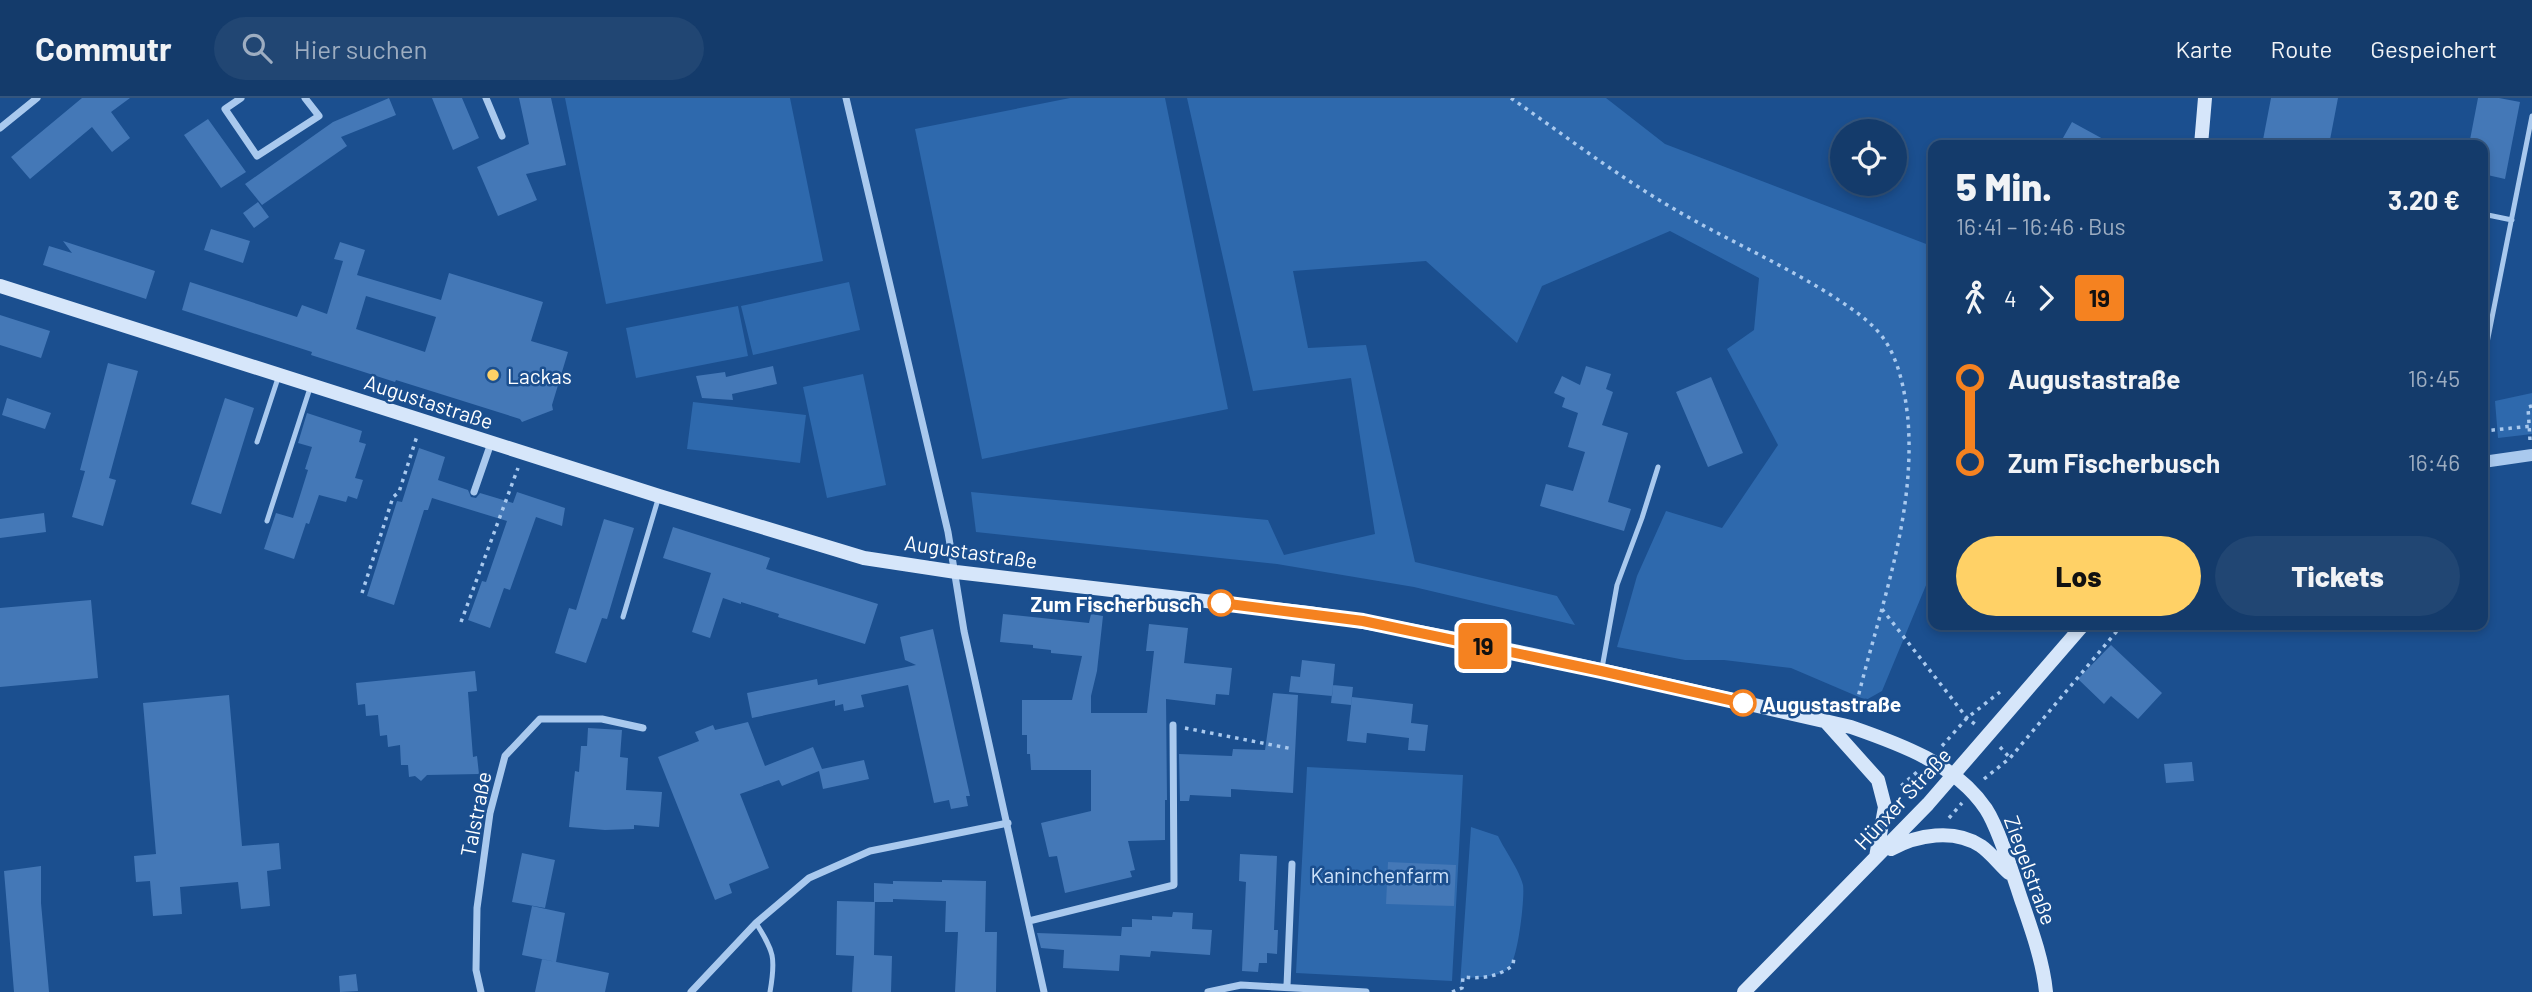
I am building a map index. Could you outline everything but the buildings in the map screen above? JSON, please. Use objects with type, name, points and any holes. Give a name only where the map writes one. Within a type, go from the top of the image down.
[{"type":"main road","points":[[2201,140],[2205,98]]},
{"type":"main road","name":"Augustastraße","points":[[0,286],[659,496],[864,558],[956,572],[1309,613],[1377,624],[1851,727],[1886,739],[1954,775]]},
{"type":"main road","name":"Hünxer Straße","points":[[1744,992],[1954,775],[2079,630]]},
{"type":"main road","points":[[1826,722],[1878,780],[1885,807],[1876,857]]},
{"type":"main road","name":"Ziegelstraße","points":[[1954,775],[1972,791],[1987,811],[2030,927],[2046,992]]},
{"type":"main road","points":[[1876,857],[1907,840],[1939,835],[1958,837],[1980,845],[2014,879]]},
{"type":"street","points":[[0,128],[37,98]]},
{"type":"street","points":[[241,98],[225,109],[257,156],[318,116],[305,98]]},
{"type":"street","points":[[486,98],[502,136]]},
{"type":"street","points":[[845,98],[956,572],[964,631],[1044,992]]},
{"type":"street","points":[[474,492],[491,442]]},
{"type":"street","points":[[2488,461],[2532,455]]},
{"type":"street","name":"Talstraße","points":[[481,992],[476,970],[477,908],[489,813],[505,756],[540,719],[602,719],[643,728]]},
{"type":"street","points":[[1030,921],[1174,885],[1173,725]]},
{"type":"street","points":[[691,992],[755,923],[809,878],[870,851],[1008,822]]},
{"type":"street","points":[[1287,986],[1292,864]]},
{"type":"street","points":[[1208,992],[1241,985],[1366,992]]},
{"type":"lane","points":[[2488,327],[2532,116]]},
{"type":"lane","points":[[2488,215],[2512,220]]},
{"type":"lane","points":[[257,442],[279,375]]},
{"type":"lane","points":[[267,521],[311,385]]},
{"type":"lane","points":[[1601,671],[1617,585],[1658,467]]},
{"type":"lane","points":[[623,617],[659,496]]},
{"type":"lane","points":[[755,923],[772,949],[774,970],[770,992]]},
{"type":"path","points":[[1511,98],[1664,204],[1793,271],[1862,316],[1890,349],[1900,376],[1908,431],[1903,519],[1851,727]]},
{"type":"path","points":[[2488,430],[2530,426],[2528,407],[2532,406]]},
{"type":"path","points":[[362,593],[393,497],[399,492],[422,421]]},
{"type":"path","points":[[461,622],[523,453]]},
{"type":"path","points":[[1882,609],[1967,718]]},
{"type":"path","points":[[1972,791],[2010,758],[2118,630]]},
{"type":"path","points":[[1930,761],[1967,718],[2008,685]]},
{"type":"path","points":[[1173,725],[1293,749]]},
{"type":"path","points":[[1452,992],[1462,988],[1463,977],[1484,978],[1507,970],[1513,965],[1514,957]]},
{"type":"green space","points":[[565,98],[790,98],[823,261],[606,304]]},
{"type":"green space","points":[[1070,98],[1165,98],[1228,409],[982,459],[915,129]]},
{"type":"green space","points":[[1187,98],[1606,98],[1665,144],[1928,245],[1928,580],[1882,691],[1866,700],[1791,668],[1724,660],[1685,660],[1617,647],[1637,576],[1666,511],[1722,528],[1778,445],[1727,349],[1754,330],[1759,278],[1670,231],[1542,286],[1517,343],[1426,261],[1293,271],[1308,348],[1366,345],[1415,562],[1557,596],[1575,625],[1414,587],[1277,564],[976,532],[971,492],[1268,520],[1284,555],[1375,534],[1351,378],[1253,391]]},
{"type":"green space","points":[[849,282],[860,330],[753,355],[741,306]]},
{"type":"green space","points":[[738,306],[748,356],[636,378],[626,328]]},
{"type":"green space","points":[[863,374],[886,485],[827,498],[803,387]]},
{"type":"green space","points":[[2532,393],[2532,434],[2498,438],[2495,401]]},
{"type":"green space","points":[[693,402],[806,415],[800,463],[687,449]]},
{"type":"green space","name":"Kaninchenfarm","points":[[1307,767],[1463,775],[1452,981],[1296,973]]},
{"type":"green space","points":[[1471,827],[1498,836],[1521,879],[1523,902],[1518,943],[1512,964],[1493,976],[1465,978],[1460,985]]},
{"type":"bus line","name":"19","points":[[1221,603],[1363,621],[1743,703]]},
{"type":"place","name":"Lackas","points":[[493,375]]},
{"type":"place","name":"Zum Fischerbusch","points":[[1221,603]]},
{"type":"place","name":"Augustastraße","points":[[1743,703]]}]
